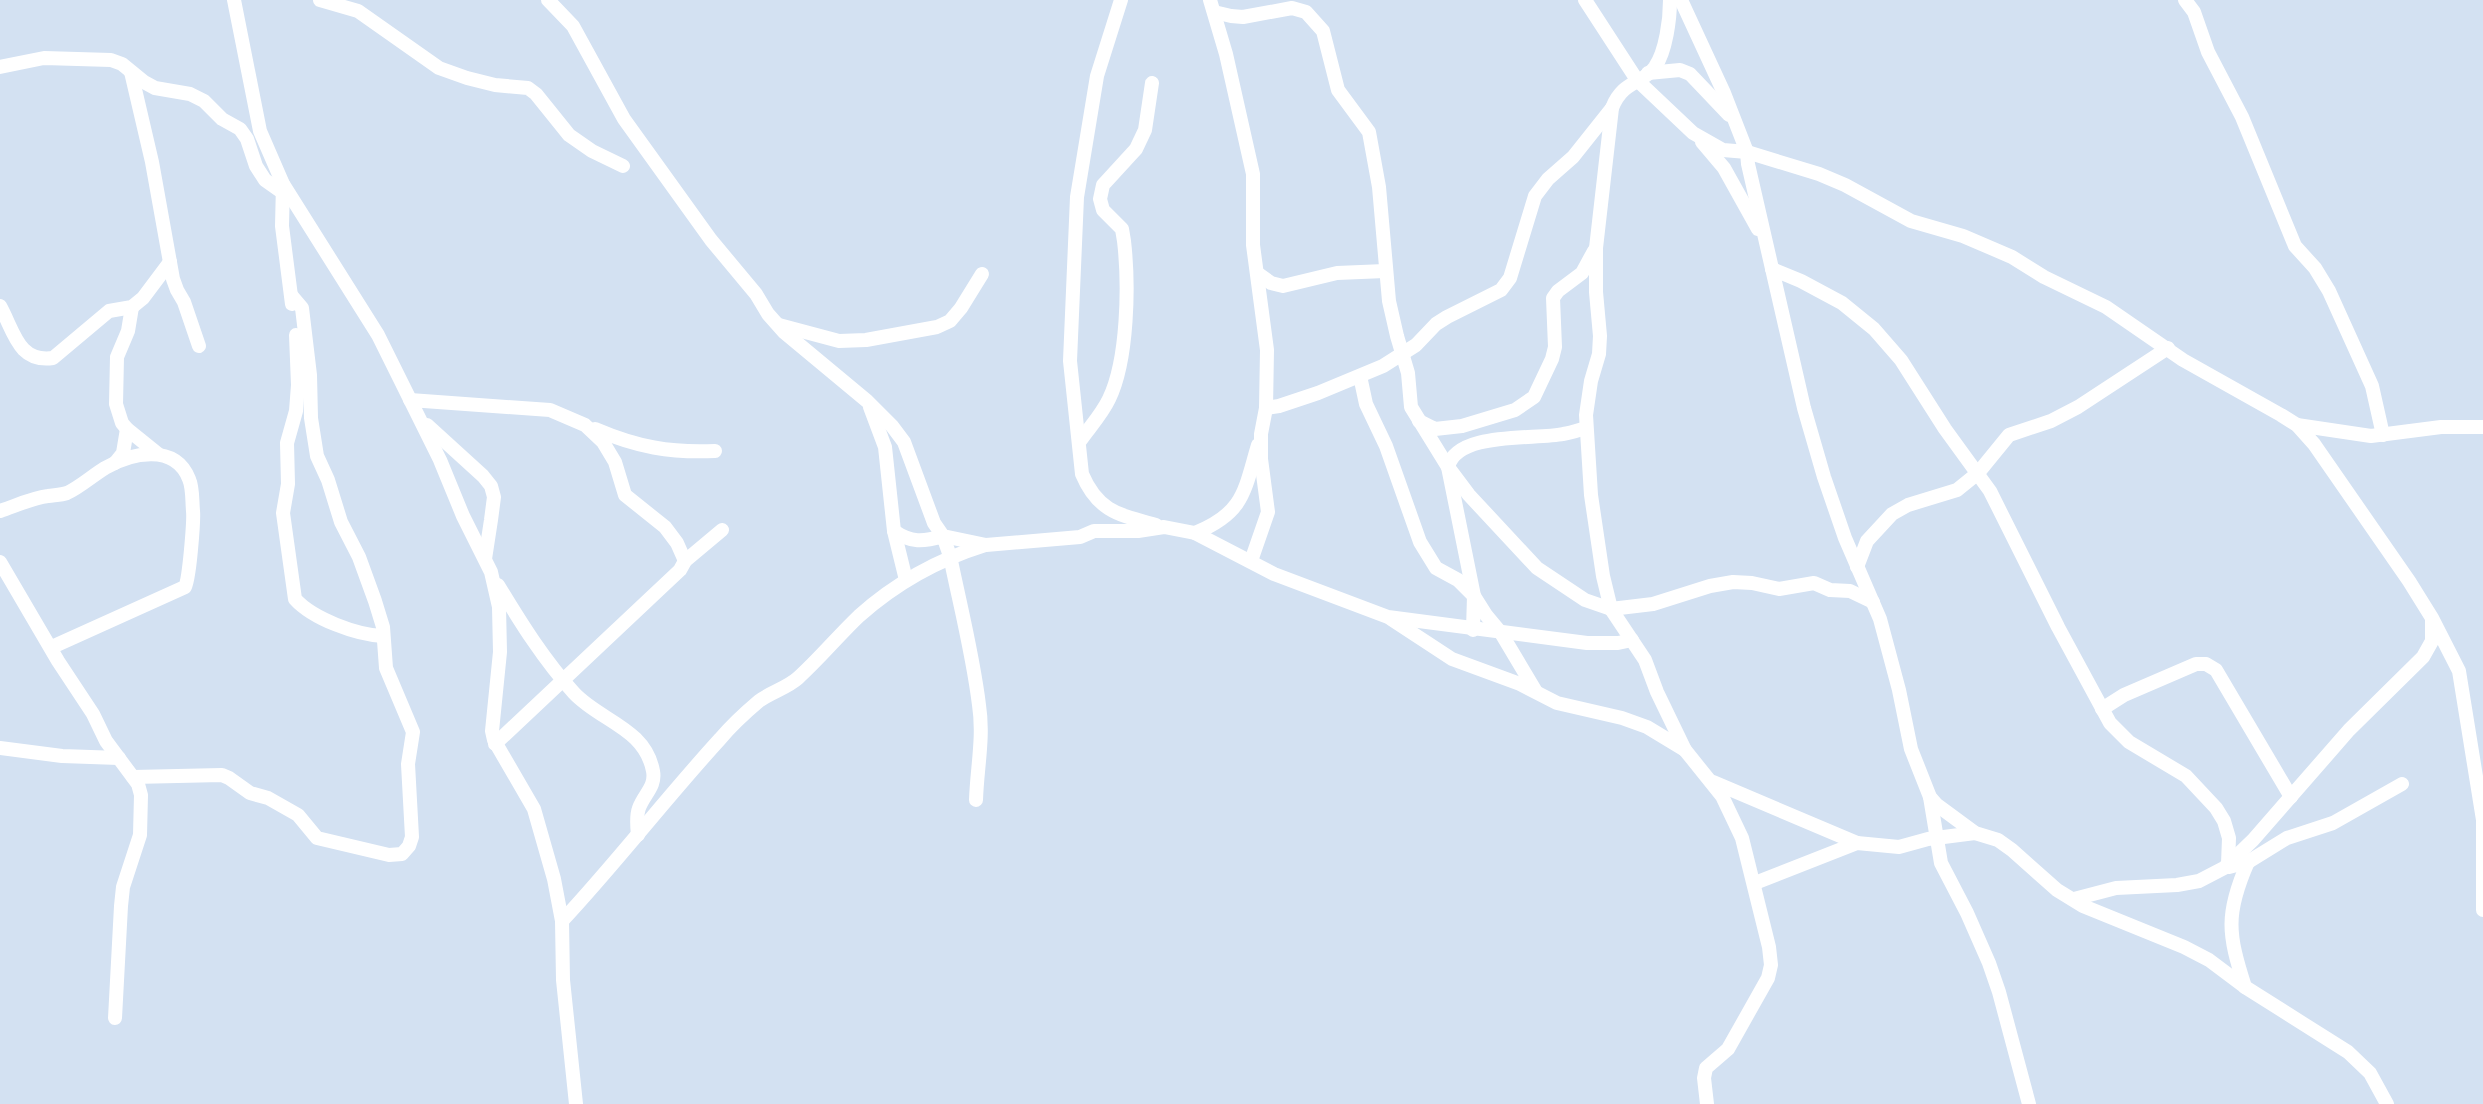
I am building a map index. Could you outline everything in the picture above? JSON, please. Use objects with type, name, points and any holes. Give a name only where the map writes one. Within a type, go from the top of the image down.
[{"type":"street","points":[[234,0],[260,131],[283,188],[378,335],[488,565],[521,624],[563,679],[582,701],[614,720],[645,748],[651,762],[654,780],[638,809],[638,835]]},
{"type":"street","points":[[320,0],[358,11],[439,68],[495,85],[528,88],[536,94],[569,135],[592,151],[623,166]]},
{"type":"street","points":[[548,0],[573,26],[624,119],[711,240],[756,294],[777,324],[867,401],[892,426],[904,442],[934,523],[943,536],[950,556],[979,705],[981,757],[977,772],[976,801]]},
{"type":"street","points":[[1121,0],[1095,86],[1077,197],[1070,361],[1082,474],[1088,488],[1107,509],[1118,514],[1164,527],[1195,532],[1274,574],[1388,617],[1473,630],[1587,642],[1618,643],[1632,640]]},
{"type":"street","points":[[1585,0],[1643,76],[1724,168],[1767,244]]},
{"type":"street","points":[[1266,408],[1297,400],[1360,376],[1403,354],[1441,321],[1506,286],[1520,249],[1535,196],[1548,179],[1573,157],[1612,108],[1622,90],[1655,67],[1670,23],[1670,0]]},
{"type":"street","points":[[1681,0],[1724,93],[1747,152],[1804,408],[1824,477],[1857,567],[1873,602],[1899,690],[1911,749],[1930,797],[1935,838],[1941,863],[1967,914],[1999,992],[2029,1104]]},
{"type":"street","points":[[2185,0],[2194,12],[2208,52],[2242,117],[2295,246],[2315,267],[2329,291],[2372,386],[2383,435]]},
{"type":"street","points":[[1212,6],[1231,16],[1298,9],[1306,12],[1323,31],[1338,90],[1369,132],[1378,187],[1385,271],[1397,336],[1409,380],[1409,399],[1419,421],[1469,495],[1537,568],[1585,600],[1611,609],[1653,604],[1710,586],[1733,582],[1752,583],[1779,590],[1814,583],[1830,590],[1850,591],[1873,602]]},
{"type":"street","points":[[1195,532],[1224,518],[1233,510],[1240,498],[1261,434],[1266,408],[1267,350],[1253,245],[1253,174],[1233,84],[1212,6]]},
{"type":"street","points":[[0,67],[44,58],[88,58],[111,60],[122,64],[155,88],[190,94],[204,101],[222,119],[240,129],[247,139],[256,166],[265,180],[283,188]]},
{"type":"street","points":[[1643,76],[1680,70],[1690,74],[1736,124]]},
{"type":"street","points":[[131,72],[152,162],[177,290],[184,302],[193,333],[200,346]]},
{"type":"street","points":[[1080,441],[1109,400],[1121,360],[1124,330],[1124,241],[1122,229],[1103,210],[1101,192],[1110,177],[1132,155],[1140,139],[1144,130],[1152,83]]},
{"type":"street","points":[[1612,108],[1596,248],[1599,354],[1588,397],[1586,428],[1602,576],[1611,609],[1645,660],[1657,692],[1685,750],[1711,781],[1737,825],[1755,883],[1771,965],[1768,978],[1728,1049],[1706,1068],[1704,1078],[1707,1104]]},
{"type":"street","points":[[1696,136],[1723,150],[1747,152],[1820,174],[1911,221],[1940,228],[1986,244],[2106,307],[2183,360],[2261,403],[2297,426],[2314,444],[2432,618],[2459,670],[2483,820],[2483,910]]},
{"type":"street","points":[[283,188],[282,226],[297,345],[298,385],[296,411],[287,443],[288,484],[283,513],[295,599],[315,614],[348,629],[383,636]]},
{"type":"street","points":[[1419,421],[1435,429],[1454,427],[1509,412],[1534,397],[1545,376],[1555,347],[1553,298],[1558,291],[1581,273],[1596,248]]},
{"type":"street","points":[[0,306],[24,351],[31,357],[53,358],[109,311],[132,307],[143,298],[170,262]]},
{"type":"street","points":[[1773,270],[1842,303],[1874,329],[1907,367],[1945,429],[1978,473],[2015,538],[2058,627],[2110,723],[2128,742],[2186,776],[2216,808],[2224,821],[2229,838],[2226,866]]},
{"type":"street","points":[[1257,273],[1270,284],[1283,286],[1337,273],[1385,271]]},
{"type":"street","points":[[777,324],[839,341],[866,340],[937,327],[950,321],[981,274]]},
{"type":"street","points":[[132,777],[222,775],[229,777],[250,793],[268,798],[298,815],[317,838],[389,855],[402,854],[409,846],[413,832],[408,764],[413,737],[411,724],[386,668],[383,636],[375,601],[360,557],[341,522],[328,480],[317,456],[311,418],[310,375],[302,308],[291,295]]},
{"type":"street","points":[[52,647],[185,588],[189,583],[189,553],[194,521],[190,480],[182,467],[158,454],[127,429],[122,423],[116,404],[117,357],[128,331],[132,307]]},
{"type":"street","points":[[1857,567],[1867,541],[1892,514],[1908,505],[1957,490],[1978,473],[2009,435],[2051,421],[2078,407],[2168,348]]},
{"type":"street","points":[[1360,376],[1366,404],[1386,446],[1420,542],[1436,568],[1458,580],[1474,596],[1501,633],[1535,690]]},
{"type":"street","points":[[410,400],[550,410],[625,442],[680,453],[715,451]]},
{"type":"street","points":[[867,401],[885,447],[894,531],[906,580]]},
{"type":"street","points":[[419,418],[483,476],[491,486],[494,497],[488,565],[499,607],[500,652],[492,730],[495,744],[534,808],[554,879],[562,921],[563,980],[576,1104]]},
{"type":"street","points":[[585,426],[603,442],[615,462],[625,495],[664,527],[677,543],[685,561]]},
{"type":"street","points":[[2297,426],[2360,435],[2383,435],[2442,427],[2483,427]]},
{"type":"street","points":[[1473,630],[1474,596],[1448,467],[1455,454],[1471,445],[1563,434],[1586,428]]},
{"type":"street","points":[[115,463],[123,453],[127,429]]},
{"type":"street","points":[[1251,561],[1268,512],[1261,459],[1261,434]]},
{"type":"street","points":[[0,511],[40,498],[66,493],[115,463],[140,455],[158,454]]},
{"type":"street","points":[[562,921],[638,835],[677,784],[743,717],[759,702],[796,679],[859,617],[906,580],[950,556],[986,545],[1080,537],[1094,531],[1138,531],[1164,527]]},
{"type":"street","points":[[495,744],[681,570],[685,561],[722,530]]},
{"type":"street","points":[[894,531],[916,542],[943,536],[986,545]]},
{"type":"street","points":[[0,562],[93,714],[106,741],[132,777],[141,795],[140,835],[122,897],[115,1018]]},
{"type":"street","points":[[1388,617],[1452,659],[1535,690],[1557,703],[1622,718],[1647,727],[1685,750]]},
{"type":"street","points":[[2226,866],[2291,797],[2349,730],[2423,657],[2432,641],[2432,618]]},
{"type":"street","points":[[2102,709],[2124,695],[2196,664],[2211,666],[2227,686],[2291,797]]},
{"type":"street","points":[[0,748],[62,756],[119,758]]},
{"type":"street","points":[[1711,781],[1857,843],[1899,847],[1935,838],[1975,832]]},
{"type":"street","points":[[2074,899],[2116,888],[2177,885],[2199,880],[2226,866],[2248,862],[2282,840],[2333,823],[2402,784]]},
{"type":"street","points":[[1930,797],[1937,806],[1975,832],[1998,840],[2058,890],[2083,906],[2210,960],[2246,987],[2354,1057],[2370,1073],[2387,1104]]},
{"type":"street","points":[[1755,883],[1857,843]]},
{"type":"street","points":[[2246,987],[2233,950],[2230,914],[2248,862]]}]
